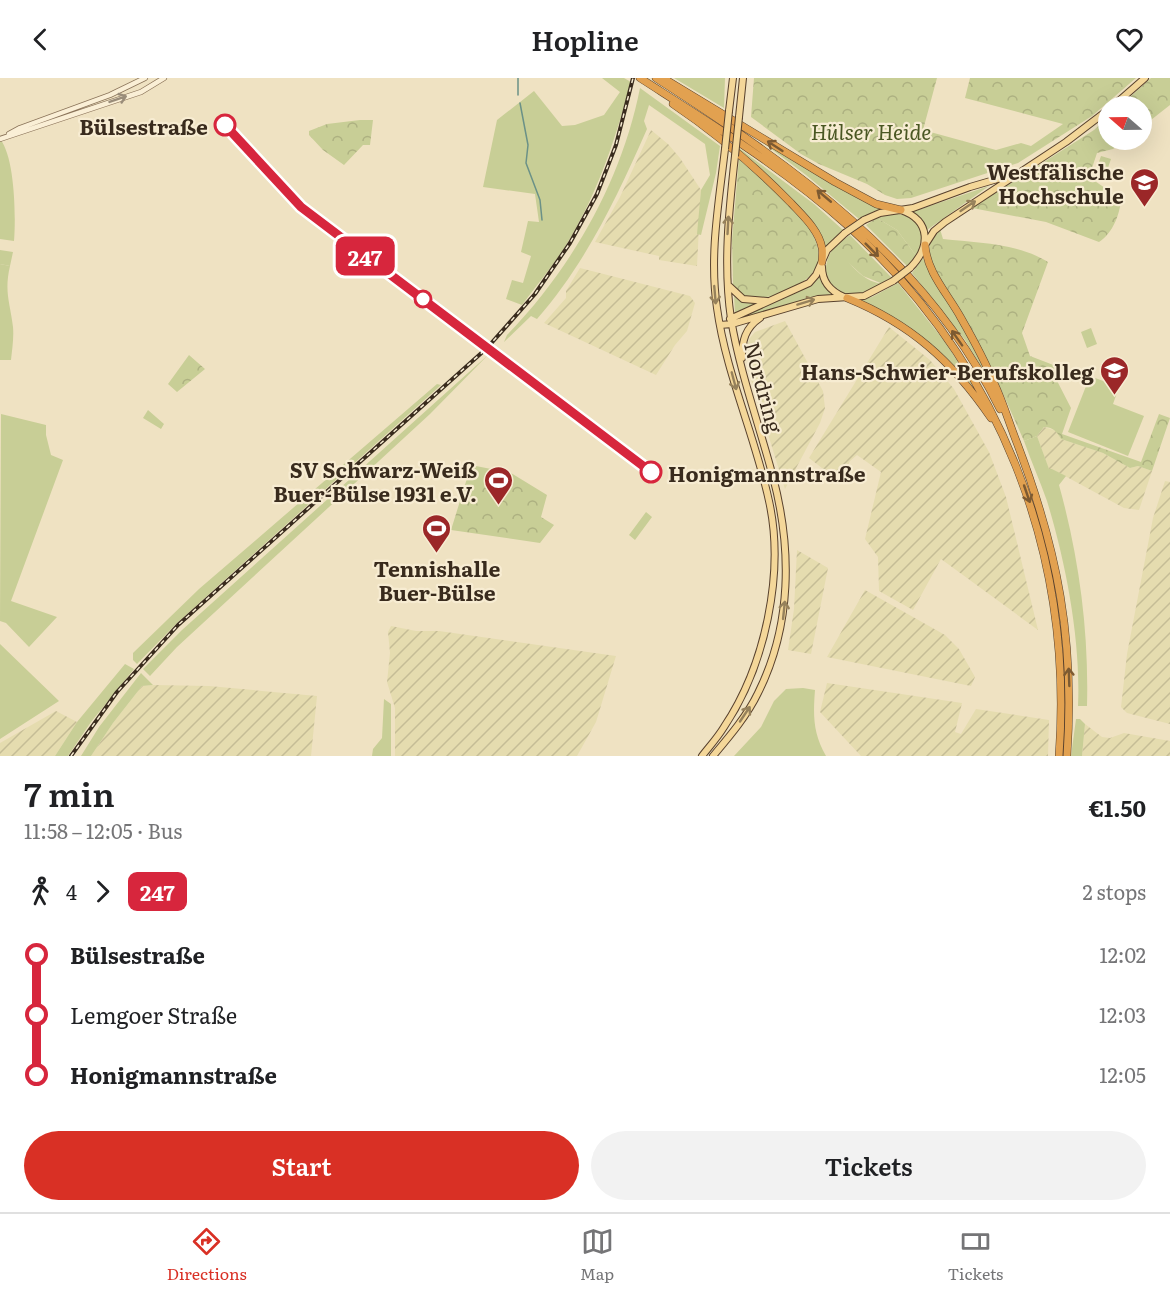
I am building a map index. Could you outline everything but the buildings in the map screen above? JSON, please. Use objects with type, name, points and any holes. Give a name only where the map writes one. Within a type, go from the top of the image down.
[{"type":"highway","points":[[639,78],[713,132],[771,183],[801,214],[818,236],[822,248],[822,262]]},
{"type":"highway","points":[[639,78],[738,140],[846,224],[907,286],[933,318],[975,380],[1006,440],[1036,521],[1052,586],[1061,677],[1059,756]]},
{"type":"highway","points":[[656,78],[779,161],[854,221],[892,258],[929,299],[961,344],[991,390],[1017,444]]},
{"type":"highway","points":[[663,78],[835,182],[879,205],[901,210]]},
{"type":"highway","points":[[925,245],[928,264],[961,318],[995,384],[1044,519],[1059,584],[1068,659],[1067,756]]},
{"type":"highway","points":[[847,298],[882,314],[912,332],[938,354],[965,382],[1006,440]]},
{"type":"main road","name":"Nordring","points":[[702,756],[724,728],[735,709],[760,649],[774,581],[775,554],[770,501],[737,394],[720,325],[716,298],[714,258],[733,78]]},
{"type":"main road","name":"Nordring","points":[[713,756],[746,713],[766,676],[781,627],[786,586],[786,548],[778,497],[741,370],[728,284],[728,228],[743,78]]},
{"type":"main road","points":[[1124,96],[1145,78]]},
{"type":"main road","points":[[720,325],[766,315],[818,299],[857,298],[871,294],[910,268],[922,254],[925,245],[937,228],[1066,142],[1098,118]]},
{"type":"main road","points":[[732,321],[809,283],[816,275],[827,250],[844,233],[864,220],[880,213],[901,210],[1017,173]]},
{"type":"main road","points":[[901,210],[914,216],[920,224],[924,231],[925,245]]},
{"type":"main road","points":[[822,262],[822,274],[827,285],[833,292],[847,298]]},
{"type":"main road","points":[[728,284],[743,299],[771,301]]},
{"type":"main road","points":[[741,370],[745,334],[753,324],[766,315]]},
{"type":"street","points":[[1,139],[20,128],[110,95],[145,78]]},
{"type":"street","points":[[1,139],[141,92],[164,78]]},
{"type":"shaded area","points":[[651,130],[680,158],[701,190],[697,266],[659,260],[659,256],[595,242],[620,197]]},
{"type":"shaded area","points":[[580,268],[690,296],[695,303],[687,331],[656,375],[544,323],[566,298],[566,291]]},
{"type":"shaded area","points":[[785,321],[823,391],[825,408],[820,423],[785,489],[750,376],[746,351],[749,339],[755,332]]},
{"type":"shaded area","points":[[889,327],[930,360],[954,389],[989,452],[1006,497],[1038,630],[941,559],[913,610],[879,591],[878,557],[865,539],[881,472],[857,455],[850,461],[840,482],[809,458]]},
{"type":"shaded area","points":[[1044,427],[1057,431],[1061,439],[1103,453],[1130,468],[1138,466],[1152,471],[1139,510],[1124,508],[1052,469],[1049,470],[1037,436]]},
{"type":"shaded area","points":[[1165,481],[1170,482],[1170,724],[1127,713],[1121,707],[1127,654],[1153,518]]},
{"type":"shaded area","points":[[797,550],[828,568],[811,654],[788,650],[794,609]]},
{"type":"shaded area","points":[[865,590],[945,635],[959,649],[975,677],[971,686],[827,657]]},
{"type":"shaded area","points":[[391,626],[616,656],[596,722],[577,756],[395,756],[395,708],[387,682],[390,653],[388,632]]},
{"type":"shaded area","points":[[827,683],[962,703],[955,732],[961,734],[976,709],[1049,720],[1048,756],[861,756],[820,712]]},
{"type":"shaded area","points":[[142,686],[209,686],[317,696],[311,756],[91,756]]},
{"type":"shaded area","points":[[56,711],[77,722],[55,756],[0,756],[0,743]]},
{"type":"shaded area","points":[[1085,724],[1102,737],[1110,738],[1124,733],[1170,741],[1170,756],[1082,756]]},
{"type":"green space","points":[[602,78],[624,78],[631,82],[599,180],[567,244],[522,305],[506,299],[512,280],[523,283],[531,256],[521,252],[528,221],[539,222],[535,194],[483,187],[497,120],[534,91],[562,126],[575,125],[604,115],[620,92]]},
{"type":"green space","points":[[674,78],[725,78],[724,108]]},
{"type":"green space","name":"Hülser Heide","points":[[754,78],[937,78],[923,130],[996,150],[1021,143],[1031,146],[1063,124],[965,98],[970,78],[1136,78],[1115,96],[1098,96],[1098,111],[1092,116],[1018,163],[911,198],[897,199],[885,195],[867,184],[819,164],[801,154],[751,117]]},
{"type":"green space","points":[[1151,78],[1170,78],[1170,105],[1152,119],[1152,96],[1131,96]]},
{"type":"green space","points":[[640,88],[720,146],[701,235],[697,234],[701,190],[710,175],[705,144],[649,105],[644,121],[647,129],[624,180],[571,275],[537,319],[531,316],[504,342],[507,335],[553,281],[591,221],[621,156]]},
{"type":"green space","points":[[373,120],[370,145],[363,145],[344,165],[323,150],[309,135],[309,131],[327,124]]},
{"type":"green space","points":[[1098,126],[1098,150],[1109,150],[1097,153],[1089,177],[1121,199],[1115,223],[1099,242],[1046,222],[972,208]]},
{"type":"green space","points":[[746,130],[882,209],[859,219]]},
{"type":"green space","points":[[0,139],[9,159],[12,173],[14,241],[0,239]]},
{"type":"green space","points":[[739,148],[814,204],[843,230],[825,249],[820,233],[813,223],[739,151]]},
{"type":"green space","points":[[1101,156],[1111,159],[1104,179],[1094,176]]},
{"type":"green space","points":[[739,158],[786,200],[802,218],[814,236],[819,254],[815,270],[799,284],[767,297],[746,299],[733,285],[732,240]]},
{"type":"green space","points":[[989,186],[927,230],[920,218],[912,212]]},
{"type":"green space","points":[[892,213],[909,217],[919,227],[921,240],[917,257],[897,230],[877,218]]},
{"type":"green space","points":[[877,218],[897,230],[917,257],[907,266],[866,225]]},
{"type":"green space","points":[[940,229],[943,239],[1011,247],[1048,262],[1022,333],[1030,356],[1056,366],[1053,373],[1071,408],[1062,434],[1141,462],[1159,414],[1170,418],[1152,471],[1138,466],[1130,468],[1103,453],[1061,439],[1049,428],[1044,427],[1037,436],[1024,441],[991,367],[932,266],[930,246]]},
{"type":"green space","points":[[850,235],[892,278],[883,284],[863,276],[840,255],[837,244]]},
{"type":"green space","points":[[837,244],[850,264],[862,275],[883,284],[857,295],[838,293],[832,288],[828,282],[826,266]]},
{"type":"green space","points":[[0,250],[13,252],[10,266],[0,264]]},
{"type":"green space","points":[[923,258],[957,316],[992,384],[965,340],[912,273]]},
{"type":"green space","points":[[0,264],[10,266],[8,290],[13,331],[11,360],[0,360]]},
{"type":"green space","points":[[819,274],[824,286],[832,295],[817,296],[736,320],[788,296]]},
{"type":"green space","points":[[898,283],[946,343],[974,388],[922,337],[858,301],[872,297]]},
{"type":"green space","points":[[734,294],[744,301],[758,304],[735,315]]},
{"type":"green space","points":[[1091,328],[1097,344],[1087,348],[1081,332]]},
{"type":"green space","points":[[189,355],[205,369],[177,392],[168,384]]},
{"type":"green space","points":[[488,355],[430,414],[177,647],[150,676],[143,669],[182,630]]},
{"type":"green space","points":[[1090,376],[1119,387],[1113,404],[1144,416],[1128,456],[1068,432]]},
{"type":"green space","points":[[437,384],[441,385],[177,623],[137,664],[133,660],[133,653],[199,589]]},
{"type":"green space","points":[[148,410],[164,424],[161,429],[143,418]]},
{"type":"green space","points":[[1,414],[46,425],[51,455],[63,460],[11,601],[57,617],[29,647],[6,623],[0,621]]},
{"type":"green space","points":[[1037,436],[1049,469],[1066,476],[1059,485],[1072,539],[1081,594],[1086,650],[1087,706],[1078,706],[1075,629],[1060,550],[1047,501],[1024,441]]},
{"type":"green space","points":[[476,466],[511,473],[547,495],[541,517],[554,525],[540,543],[451,530],[469,472]]},
{"type":"green space","points":[[646,512],[652,517],[635,540],[629,535]]},
{"type":"green space","points":[[0,644],[59,701],[0,739]]},
{"type":"green space","points":[[125,664],[134,669],[91,722],[68,756],[55,756],[77,722]]},
{"type":"green space","points":[[141,673],[153,685],[142,686],[91,756],[81,756],[99,727]]},
{"type":"green space","points":[[786,689],[815,690],[815,724],[826,756],[734,756],[761,727],[774,701]]},
{"type":"green space","points":[[384,699],[391,704],[391,756],[372,756],[373,749],[382,738]]},
{"type":"green space","points":[[1076,719],[1080,719],[1085,724],[1082,756],[1071,756]]},
{"type":"waterway","points":[[518,78],[518,95]]},
{"type":"waterway","points":[[520,103],[528,145],[526,163],[540,200],[542,220]]},
{"type":"railway","points":[[71,756],[117,692],[178,625],[487,348],[535,294],[570,243],[597,194],[616,145],[633,78]]},
{"type":"bus line","name":"247","points":[[225,125],[301,207],[651,472]]},
{"type":"place","name":"Bülsestraße","points":[[225,125]]},
{"type":"place","name":"Westfälische Hochschule","points":[[1145,208]]},
{"type":"place","name":"Hans-Schwier-Berufskolleg","points":[[1115,396]]},
{"type":"place","name":"Honigmannstraße","points":[[651,472]]},
{"type":"place","name":"SV Schwarz-Weiß Buer-Bülse 1931 e.V.","points":[[498,506]]},
{"type":"place","name":"Tennishalle Buer-Bülse","points":[[437,554]]}]
